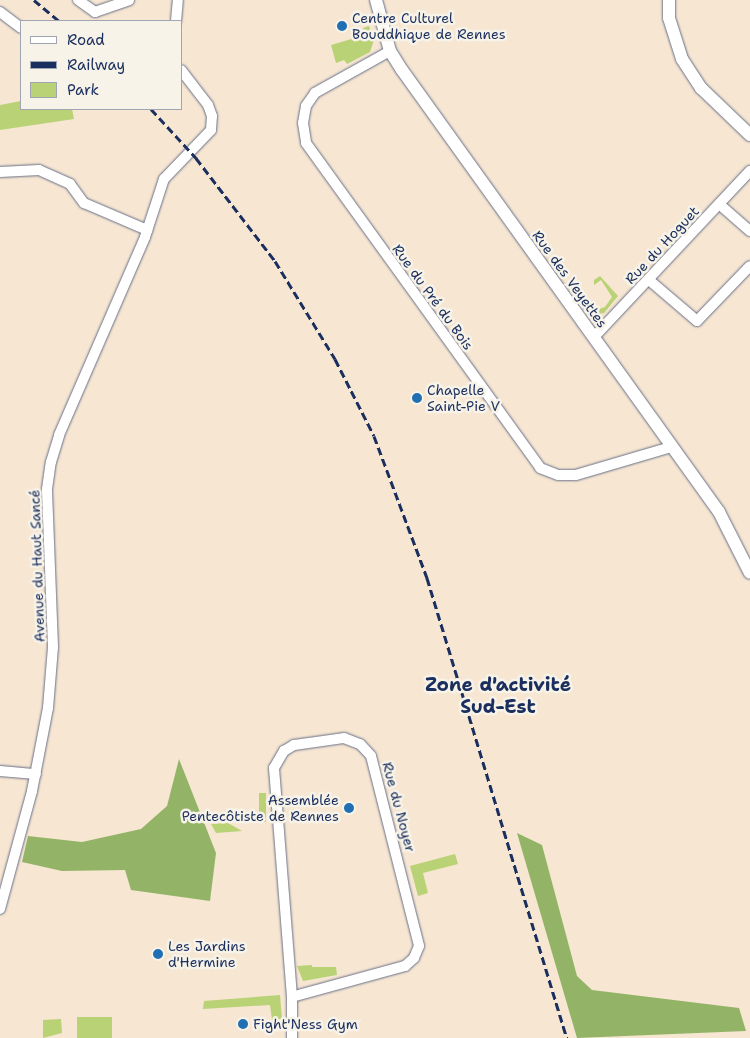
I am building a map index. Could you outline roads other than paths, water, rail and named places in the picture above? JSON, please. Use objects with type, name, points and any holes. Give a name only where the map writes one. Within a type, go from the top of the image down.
[{"type":"street","points":[[78,0],[95,12],[129,0]]},
{"type":"street","points":[[176,20],[178,0]]},
{"type":"street","name":"Rue des Veyettes","points":[[376,0],[390,50],[463,158],[719,512],[750,573]]},
{"type":"street","points":[[668,0],[669,18],[682,59],[701,88],[750,135]]},
{"type":"street","points":[[0,12],[20,27]]},
{"type":"street","name":"Rue du Pré du Bois","points":[[390,50],[315,93],[306,106],[303,123],[306,143],[540,468],[558,475],[576,475],[672,447]]},
{"type":"street","name":"Avenue du Haut Sancé","points":[[0,909],[36,774],[48,708],[53,647],[47,489],[51,462],[59,436],[147,230],[169,171],[207,137],[212,127],[211,111],[182,71]]},
{"type":"street","points":[[0,172],[39,170],[70,184],[84,203],[147,230]]},
{"type":"street","name":"Rue du Hoguet","points":[[594,337],[750,171]]},
{"type":"street","points":[[719,204],[750,231]]},
{"type":"street","points":[[649,280],[697,321],[750,266]]},
{"type":"street","name":"Rue du Noyer","points":[[292,997],[405,966],[414,958],[418,946],[371,756],[360,744],[344,738],[294,745],[284,751],[274,768],[292,997],[292,1038]]},
{"type":"street","points":[[0,771],[36,774]]},
{"type":"railway","points":[[34,0],[58,20]]},
{"type":"railway","points":[[152,110],[196,158],[275,261],[335,359],[374,436],[427,578],[567,1038]]},
{"type":"place","name":"Centre Culturel Bouddhique de Rennes","points":[[342,26]]},
{"type":"place","name":"Chapelle Saint-Pie V","points":[[417,398]]},
{"type":"place","name":"Assemblée Pentecôtiste de Rennes","points":[[349,808]]},
{"type":"place","name":"Les Jardins d'Hermine","points":[[158,954]]},
{"type":"place","name":"Fight'Ness Gym","points":[[243,1024]]},
{"type":"district","name":"Zone d'activité Sud-Est","points":[[498,696]]}]
